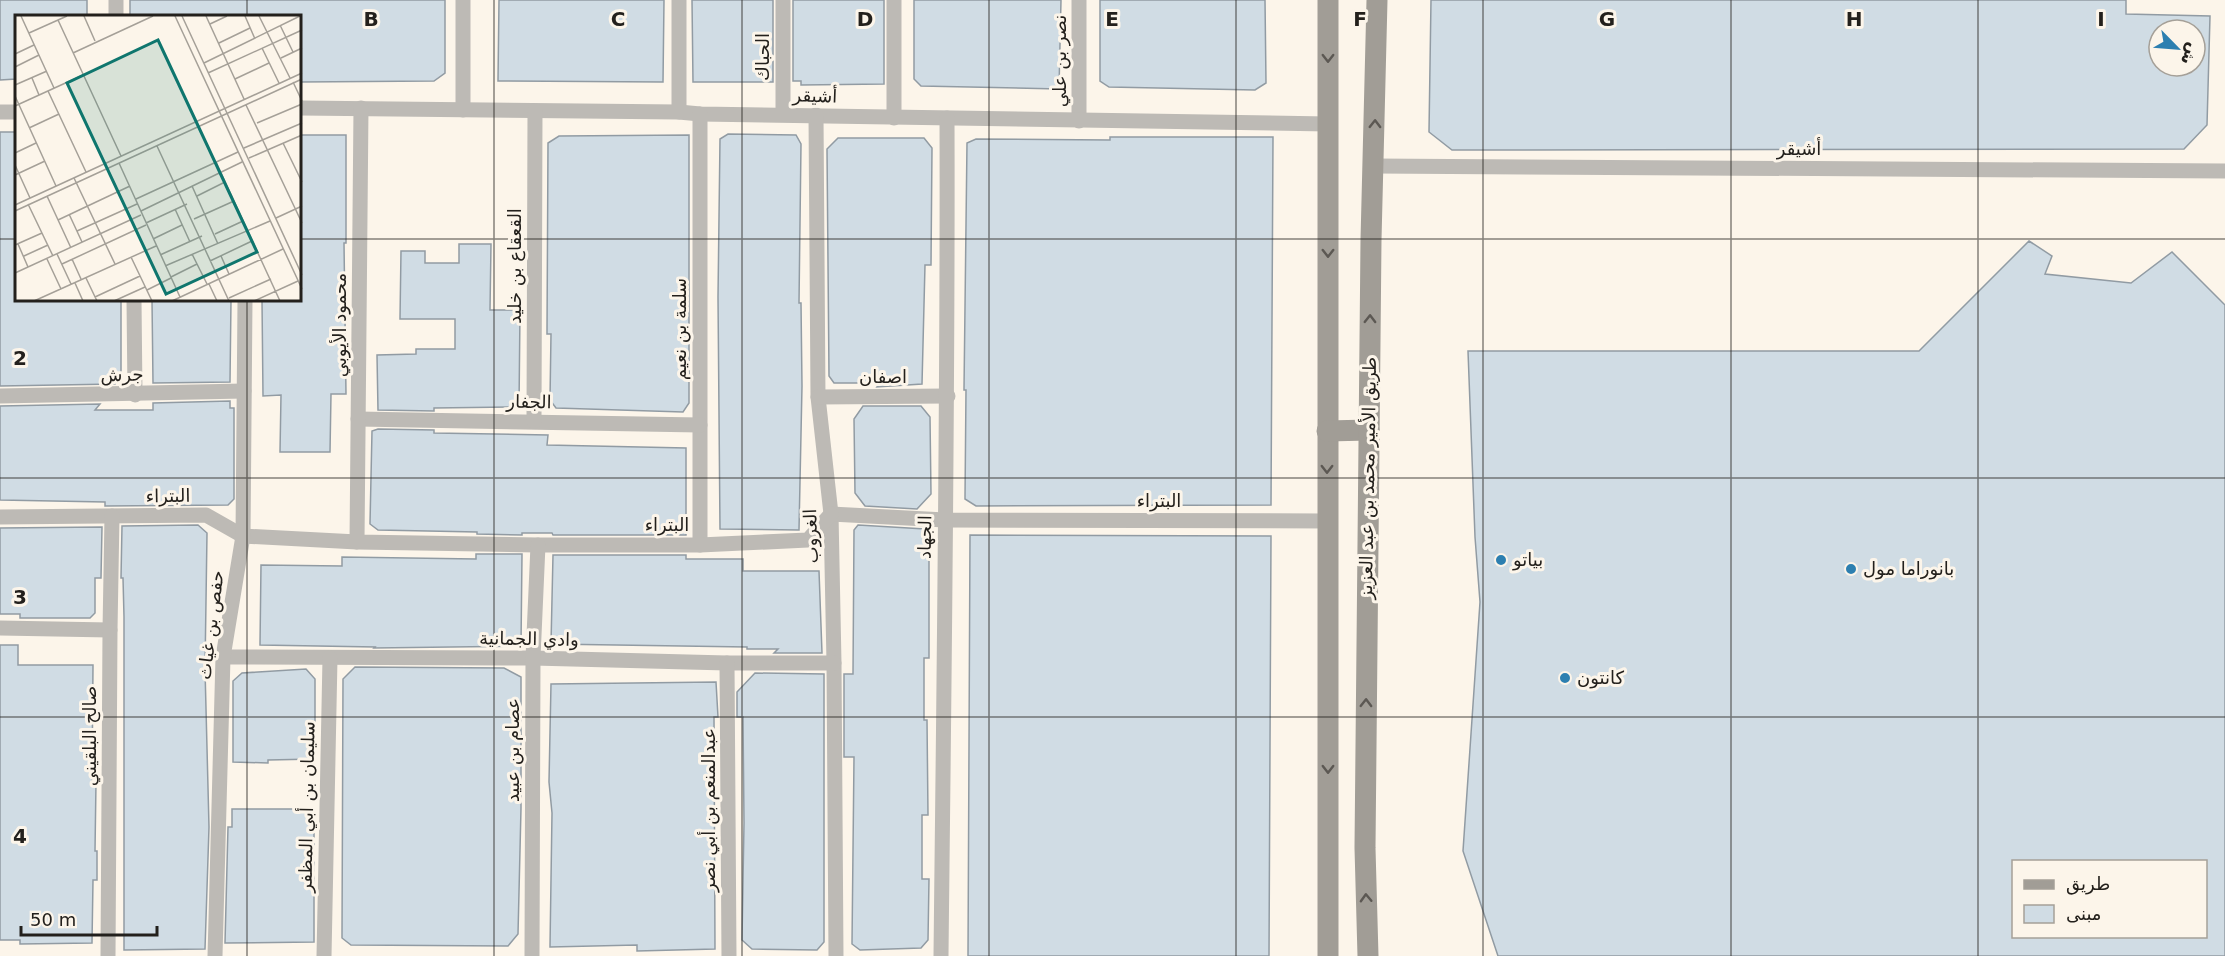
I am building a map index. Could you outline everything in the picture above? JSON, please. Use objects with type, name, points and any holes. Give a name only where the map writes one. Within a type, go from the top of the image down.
[{"type":"main road","points":[[1328,0],[1328,956]]},
{"type":"main road","name":"طريق الأمير محمد بن عبد العزيز","points":[[1368,956],[1365,848],[1369,430],[1377,0]]},
{"type":"main road","points":[[1327,431],[1369,430]]},
{"type":"street","points":[[463,0],[463,110]]},
{"type":"street","points":[[679,0],[679,112]]},
{"type":"street","name":"الحباك","points":[[783,0],[783,114]]},
{"type":"street","points":[[894,0],[894,118]]},
{"type":"street","name":"نصر بن علي","points":[[1079,0],[1079,121]]},
{"type":"street","name":"أشيقر","points":[[302,108],[679,112],[894,118],[1328,124]]},
{"type":"street","name":"محمود الأيوبي","points":[[357,542],[360,108]]},
{"type":"street","name":"القعقاع بن خليد","points":[[534,421],[535,111]]},
{"type":"street","name":"سلمة بن نعيم","points":[[700,114],[700,545]]},
{"type":"street","name":"الغروب","points":[[816,115],[818,397],[831,514],[836,956]]},
{"type":"street","name":"الجهاد","points":[[941,956],[948,396],[947,118]]},
{"type":"street","name":"أشيقر","points":[[1374,166],[2225,171]]},
{"type":"street","points":[[134,302],[135,395]]},
{"type":"street","name":"حفص بن غياث","points":[[215,956],[223,657],[243,536],[245,302]]},
{"type":"street","name":"جرش","points":[[0,396],[244,391]]},
{"type":"street","name":"اصفان","points":[[818,397],[948,396]]},
{"type":"street","name":"الجفار","points":[[358,419],[700,425]]},
{"type":"street","name":"البتراء","points":[[0,517],[206,515],[243,536],[357,542],[538,545],[700,545],[808,540],[831,514],[945,520],[1327,521]]},
{"type":"street","name":"صالح البلقيني","points":[[108,956],[112,516]]},
{"type":"street","name":"عصام بن عبيد","points":[[532,956],[533,658],[538,545]]},
{"type":"street","points":[[0,628],[110,630]]},
{"type":"street","name":"وادي الجمانية","points":[[223,657],[533,658],[834,663]]},
{"type":"street","name":"سليمان بن أبي المظفر","points":[[324,956],[330,658]]},
{"type":"street","name":"عبدالمنعم بن أبي نصر","points":[[727,663],[729,956]]},
{"type":"building","points":[[0,0],[87,0],[87,15],[15,15],[15,79],[0,80]]},
{"type":"building","points":[[130,0],[445,0],[445,73],[434,81],[302,82],[302,15],[130,15]]},
{"type":"building","points":[[499,0],[664,0],[663,82],[498,81]]},
{"type":"building","points":[[692,0],[773,0],[773,82],[693,82]]},
{"type":"building","points":[[793,0],[884,0],[884,84],[801,85],[801,81],[793,81]]},
{"type":"building","points":[[914,0],[1061,0],[1059,89],[921,86],[914,79]]},
{"type":"building","points":[[1100,0],[1265,0],[1266,83],[1255,90],[1109,87],[1100,81]]},
{"type":"building","points":[[1431,0],[2126,0],[2126,14],[2210,16],[2207,125],[2184,149],[1452,150],[1429,132]]},
{"type":"building","points":[[0,132],[15,132],[15,302],[121,302],[121,375],[115,384],[0,386]]},
{"type":"building","points":[[728,134],[796,135],[801,144],[799,303],[801,303],[802,386],[799,530],[720,529],[718,297],[720,139]]},
{"type":"building","points":[[302,135],[346,135],[346,243],[344,243],[346,394],[331,394],[330,452],[280,452],[281,395],[263,396],[262,302],[302,302]]},
{"type":"building","points":[[689,135],[689,403],[683,412],[556,408],[550,400],[551,334],[547,334],[548,143],[559,136]]},
{"type":"building","points":[[1110,137],[1273,137],[1271,505],[976,506],[965,499],[967,143],[976,139],[1110,140]]},
{"type":"building","points":[[838,138],[924,138],[932,148],[931,265],[925,265],[922,384],[877,387],[880,383],[834,383],[829,376],[827,149]]},
{"type":"building","name":"بانوراما مول","points":[[2029,241],[2052,256],[2045,274],[2131,283],[2172,252],[2225,305],[2225,956],[1498,956],[1463,851],[1480,602],[1475,537],[1468,351],[1919,351]]},
{"type":"building","points":[[459,244],[491,244],[490,310],[520,310],[519,407],[434,408],[434,411],[378,410],[377,355],[416,354],[416,349],[455,349],[455,319],[400,319],[401,251],[425,251],[425,263],[459,263]]},
{"type":"building","points":[[152,302],[231,302],[230,382],[153,383]]},
{"type":"building","points":[[230,401],[230,408],[234,408],[234,499],[228,505],[105,506],[105,502],[0,500],[0,406],[100,404],[95,410],[153,410],[153,403]]},
{"type":"building","points":[[863,406],[921,406],[930,417],[931,494],[917,509],[865,506],[855,493],[854,419]]},
{"type":"building","points":[[378,429],[434,430],[434,433],[548,435],[547,445],[686,448],[686,535],[522,533],[522,535],[378,530],[370,524],[372,431]]},
{"type":"building","points":[[198,525],[207,533],[205,669],[209,827],[205,949],[124,950],[122,526]]},
{"type":"building","points":[[858,525],[925,529],[929,542],[929,658],[924,658],[928,815],[922,815],[922,879],[929,879],[928,940],[921,948],[860,950],[852,944],[854,757],[844,757],[844,674],[853,674],[854,530]]},
{"type":"building","points":[[102,527],[101,578],[95,578],[95,613],[90,618],[20,618],[20,614],[0,614],[0,528]]},
{"type":"building","points":[[970,535],[1271,536],[1269,956],[968,956]]},
{"type":"building","points":[[476,554],[522,554],[521,646],[374,648],[260,645],[261,565],[342,566],[342,557],[476,559]]},
{"type":"building","points":[[553,555],[686,555],[686,559],[743,559],[743,571],[819,571],[822,653],[774,653],[778,649],[747,649],[747,647],[551,644]]},
{"type":"building","points":[[0,645],[18,645],[18,665],[93,665],[92,782],[96,782],[97,880],[93,880],[92,943],[20,944],[20,940],[0,940]]},
{"type":"building","points":[[355,667],[504,668],[521,677],[518,934],[508,946],[351,945],[342,938],[343,679]]},
{"type":"building","points":[[306,669],[315,679],[315,759],[268,760],[268,763],[233,762],[233,681],[242,673]]},
{"type":"building","points":[[755,673],[824,674],[824,942],[817,950],[752,949],[742,940],[743,717],[737,717],[737,692]]},
{"type":"building","points":[[716,682],[718,717],[714,717],[715,949],[637,951],[637,945],[550,947],[551,684]]},
{"type":"building","points":[[232,809],[314,809],[314,942],[225,943],[228,827],[232,827]]},
{"type":"place","name":"بياتو","points":[[1501,560]]},
{"type":"place","name":"بانوراما مول","points":[[1851,569]]},
{"type":"place","name":"كانتون","points":[[1565,678]]}]
